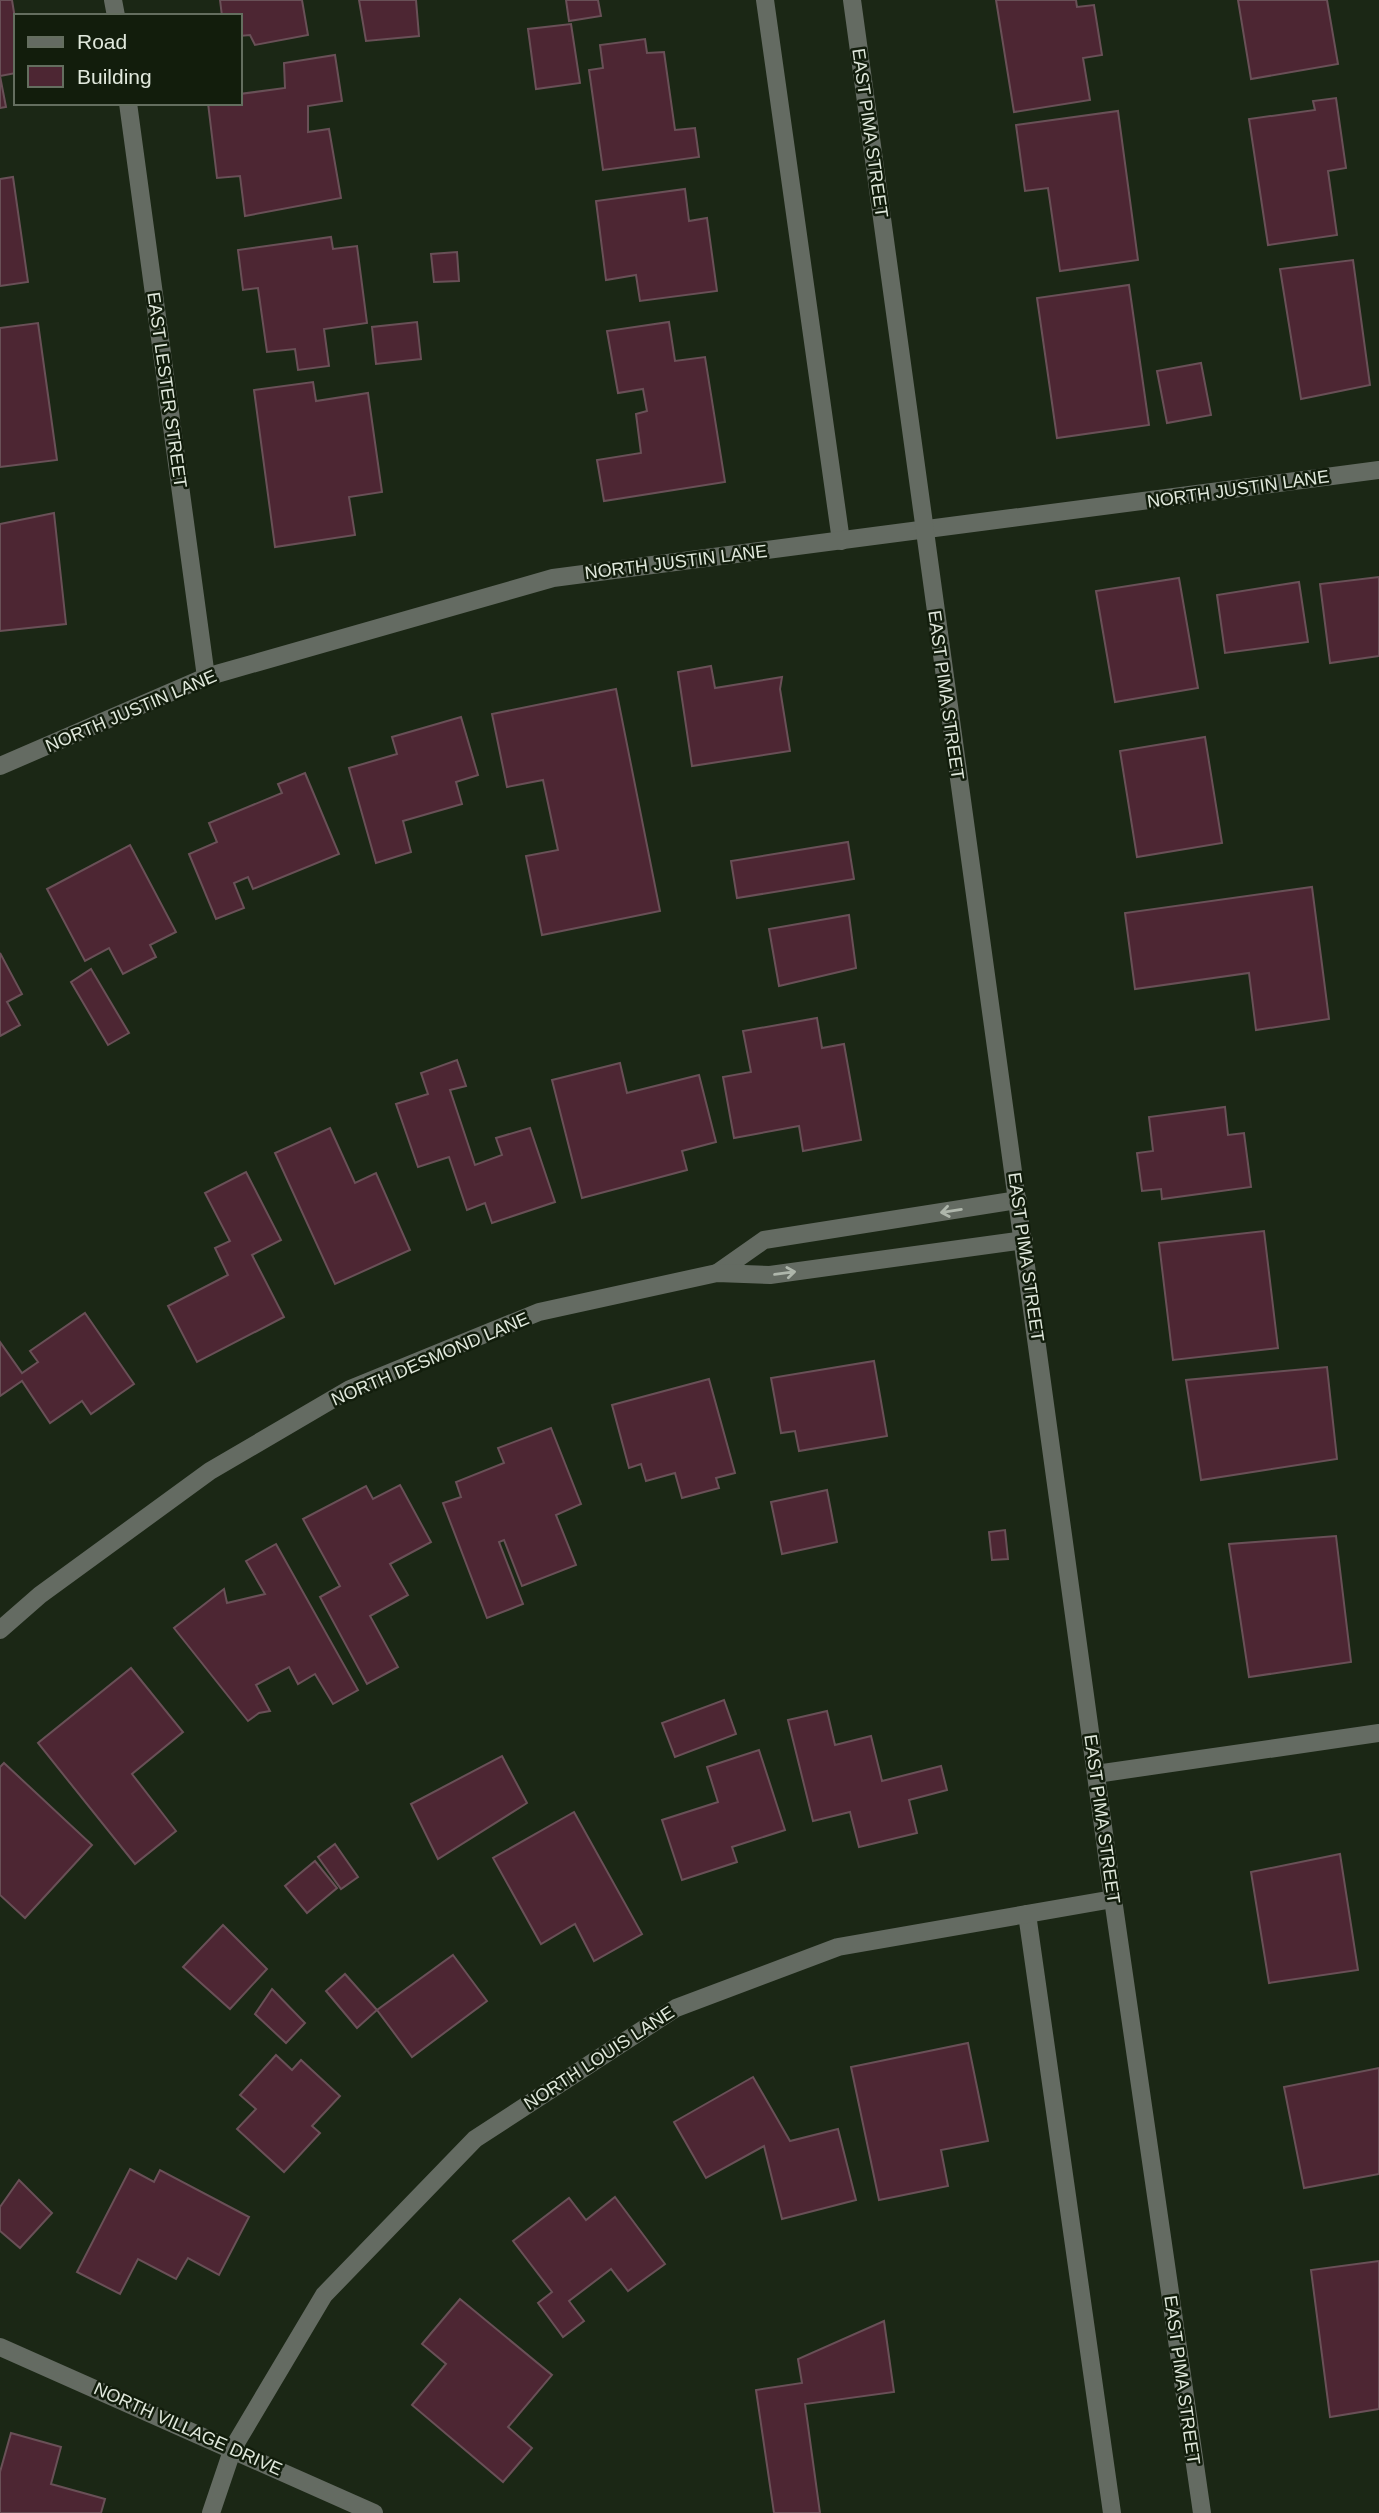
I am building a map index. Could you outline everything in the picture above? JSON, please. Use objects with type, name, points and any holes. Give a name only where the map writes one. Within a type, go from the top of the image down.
[{"type":"street","points":[[765,0],[841,541]]},
{"type":"street","name":"EAST PIMA STREET","points":[[852,0],[1113,1899],[1202,2513]]},
{"type":"street","name":"EAST LESTER STREET","points":[[128,105],[206,677]]},
{"type":"street","name":"NORTH JUSTIN LANE","points":[[0,766],[206,677],[553,578],[1379,470]]},
{"type":"street","name":"NORTH DESMOND LANE","points":[[717,1273],[764,1240],[1018,1200]]},
{"type":"street","name":"NORTH DESMOND LANE","points":[[0,1630],[40,1595],[210,1471],[350,1389],[539,1312],[717,1273],[770,1275],[1024,1240]]},
{"type":"street","points":[[1096,1774],[1379,1733]]},
{"type":"street","name":"NORTH LOUIS LANE","points":[[211,2513],[233,2448],[324,2295],[475,2138],[676,2008],[838,1947],[1113,1899]]},
{"type":"street","points":[[1027,1914],[1112,2513]]},
{"type":"street","name":"NORTH VILLAGE DRIVE","points":[[0,2347],[233,2448],[374,2513]]},
{"type":"building","points":[[0,0],[12,0],[14,73],[0,76]]},
{"type":"building","points":[[220,0],[302,0],[308,35],[255,45],[250,35],[242,36],[242,14],[222,14]]},
{"type":"building","points":[[359,0],[416,0],[419,36],[366,41]]},
{"type":"building","points":[[566,0],[598,0],[601,16],[569,21]]},
{"type":"building","points":[[996,0],[1076,0],[1077,7],[1094,5],[1102,55],[1083,58],[1090,100],[1014,112]]},
{"type":"building","points":[[1238,0],[1327,0],[1338,64],[1251,79]]},
{"type":"building","points":[[571,24],[580,83],[536,89],[528,29]]},
{"type":"building","points":[[645,39],[647,53],[664,52],[675,130],[695,128],[699,157],[603,170],[589,70],[603,68],[600,45]]},
{"type":"building","points":[[335,55],[342,101],[308,106],[308,132],[329,129],[341,198],[245,216],[240,176],[217,178],[208,105],[242,105],[242,94],[285,88],[284,63]]},
{"type":"building","points":[[0,76],[6,107],[0,108]]},
{"type":"building","points":[[1336,98],[1346,168],[1328,171],[1337,235],[1268,245],[1249,119],[1315,110],[1313,101]]},
{"type":"building","points":[[1118,111],[1138,260],[1060,271],[1048,188],[1025,191],[1016,125]]},
{"type":"building","points":[[13,177],[28,282],[0,286],[0,179]]},
{"type":"building","points":[[685,189],[689,221],[707,218],[717,291],[640,301],[636,275],[606,280],[596,201]]},
{"type":"building","points":[[331,237],[333,249],[357,246],[367,323],[324,329],[329,366],[298,370],[295,349],[267,352],[258,288],[243,290],[238,250]]},
{"type":"building","points":[[457,252],[459,281],[434,282],[431,254]]},
{"type":"building","points":[[1353,260],[1370,385],[1301,399],[1280,269]]},
{"type":"building","points":[[1129,285],[1149,425],[1057,438],[1037,298]]},
{"type":"building","points":[[417,322],[421,359],[376,364],[372,327]]},
{"type":"building","points":[[669,322],[675,361],[705,357],[725,482],[604,501],[597,460],[641,453],[636,414],[647,411],[643,389],[618,393],[607,331]]},
{"type":"building","points":[[38,323],[57,460],[0,467],[0,328]]},
{"type":"building","points":[[1201,363],[1211,415],[1167,423],[1157,371]]},
{"type":"building","points":[[313,382],[316,401],[368,393],[382,492],[349,497],[355,535],[275,547],[254,390]]},
{"type":"building","points":[[54,513],[66,624],[0,631],[0,524]]},
{"type":"building","points":[[1379,577],[1379,656],[1330,663],[1320,584]]},
{"type":"building","points":[[1179,578],[1198,688],[1115,702],[1096,591]]},
{"type":"building","points":[[1299,582],[1308,642],[1225,653],[1217,595]]},
{"type":"building","points":[[711,666],[715,688],[782,677],[780,689],[790,751],[692,766],[678,672]]},
{"type":"building","points":[[616,689],[660,911],[542,935],[526,856],[558,850],[543,780],[507,787],[492,714]]},
{"type":"building","points":[[461,717],[478,775],[456,782],[462,804],[403,821],[411,852],[376,863],[349,768],[397,754],[392,737]]},
{"type":"building","points":[[1205,737],[1222,843],[1137,857],[1120,751]]},
{"type":"building","points":[[305,773],[339,854],[253,889],[248,877],[234,883],[244,908],[216,919],[189,854],[217,842],[209,823],[282,793],[278,784]]},
{"type":"building","points":[[848,842],[854,879],[737,898],[731,861]]},
{"type":"building","points":[[130,845],[176,932],[150,945],[156,957],[123,974],[109,948],[85,961],[47,889]]},
{"type":"building","points":[[1312,887],[1329,1019],[1256,1030],[1249,973],[1135,989],[1125,913]]},
{"type":"building","points":[[849,915],[856,968],[779,986],[769,929]]},
{"type":"building","points":[[0,953],[22,994],[7,1002],[20,1025],[0,1036]]},
{"type":"building","points":[[91,969],[129,1033],[108,1045],[71,982]]},
{"type":"building","points":[[817,1018],[822,1048],[844,1044],[861,1140],[803,1151],[799,1126],[734,1138],[723,1077],[751,1072],[743,1031]]},
{"type":"building","points":[[457,1060],[466,1086],[450,1090],[475,1165],[502,1155],[496,1138],[530,1128],[555,1202],[492,1223],[485,1203],[467,1210],[449,1157],[418,1167],[396,1104],[428,1094],[421,1073]]},
{"type":"building","points":[[620,1063],[627,1093],[699,1075],[716,1142],[682,1151],[687,1170],[582,1198],[552,1080]]},
{"type":"building","points":[[1225,1107],[1228,1135],[1244,1133],[1251,1187],[1162,1199],[1161,1189],[1142,1191],[1137,1153],[1153,1151],[1149,1117]]},
{"type":"building","points":[[330,1128],[355,1183],[376,1173],[410,1250],[335,1284],[275,1153]]},
{"type":"building","points":[[246,1172],[281,1240],[252,1255],[284,1317],[197,1362],[168,1306],[228,1275],[215,1248],[230,1241],[205,1193]]},
{"type":"building","points":[[1264,1231],[1278,1348],[1173,1360],[1159,1243]]},
{"type":"building","points":[[85,1313],[134,1384],[91,1414],[82,1401],[50,1423],[22,1381],[0,1396],[0,1342],[22,1373],[38,1362],[30,1351]]},
{"type":"building","points":[[874,1361],[887,1436],[799,1451],[795,1431],[781,1433],[771,1378]]},
{"type":"building","points":[[1327,1367],[1337,1459],[1201,1480],[1186,1380]]},
{"type":"building","points":[[709,1379],[735,1473],[716,1478],[719,1488],[682,1498],[675,1473],[646,1481],[641,1464],[629,1468],[612,1405]]},
{"type":"building","points":[[551,1428],[581,1504],[556,1515],[576,1565],[522,1586],[504,1540],[499,1542],[523,1604],[487,1618],[443,1503],[461,1497],[456,1482],[504,1463],[498,1448]]},
{"type":"building","points":[[400,1485],[431,1542],[390,1564],[408,1595],[370,1616],[398,1667],[367,1684],[320,1597],[340,1586],[303,1519],[366,1486],[373,1499]]},
{"type":"building","points":[[827,1490],[837,1542],[782,1554],[771,1502]]},
{"type":"building","points":[[1005,1530],[1008,1559],[992,1560],[989,1532]]},
{"type":"building","points":[[1336,1536],[1351,1662],[1249,1677],[1229,1544]]},
{"type":"building","points":[[276,1544],[358,1690],[333,1704],[315,1674],[298,1684],[289,1667],[256,1685],[270,1711],[259,1713],[248,1721],[174,1628],[224,1589],[227,1603],[265,1594],[246,1561]]},
{"type":"building","points":[[131,1668],[183,1732],[132,1774],[176,1831],[135,1864],[38,1743]]},
{"type":"building","points":[[724,1700],[736,1734],[675,1757],[662,1723]]},
{"type":"building","points":[[827,1711],[835,1745],[871,1736],[882,1781],[941,1766],[947,1790],[909,1800],[917,1833],[859,1847],[850,1812],[813,1821],[788,1720]]},
{"type":"building","points":[[759,1750],[785,1830],[732,1847],[737,1862],[682,1880],[662,1820],[718,1802],[707,1767]]},
{"type":"building","points":[[502,1756],[527,1803],[438,1859],[411,1804]]},
{"type":"building","points":[[4,1763],[92,1845],[25,1918],[0,1895],[0,1767]]},
{"type":"building","points":[[574,1812],[642,1934],[594,1961],[575,1924],[541,1944],[493,1858]]},
{"type":"building","points":[[335,1844],[358,1877],[341,1889],[318,1857]]},
{"type":"building","points":[[1340,1854],[1358,1970],[1269,1983],[1251,1872]]},
{"type":"building","points":[[315,1861],[337,1888],[307,1913],[285,1886]]},
{"type":"building","points":[[223,1925],[267,1969],[230,2009],[183,1967]]},
{"type":"building","points":[[453,1955],[487,2001],[412,2057],[377,2010]]},
{"type":"building","points":[[345,1974],[377,2010],[357,2028],[326,1991]]},
{"type":"building","points":[[272,1989],[305,2023],[286,2043],[255,2014]]},
{"type":"building","points":[[968,2043],[988,2141],[941,2150],[948,2186],[879,2200],[851,2067]]},
{"type":"building","points":[[276,2055],[292,2070],[301,2060],[340,2096],[312,2126],[320,2133],[284,2172],[237,2129],[256,2109],[240,2095]]},
{"type":"building","points":[[1379,2068],[1379,2174],[1304,2188],[1284,2087]]},
{"type":"building","points":[[753,2077],[790,2141],[838,2129],[856,2200],[782,2219],[764,2146],[706,2178],[674,2122]]},
{"type":"building","points":[[130,2169],[154,2182],[160,2170],[249,2217],[219,2275],[188,2258],[176,2279],[138,2259],[120,2294],[77,2272]]},
{"type":"building","points":[[19,2180],[52,2213],[20,2248],[0,2231],[0,2207]]},
{"type":"building","points":[[615,2197],[665,2264],[628,2291],[611,2269],[569,2301],[584,2321],[563,2337],[538,2303],[552,2292],[513,2241],[569,2198],[586,2220]]},
{"type":"building","points":[[1379,2261],[1379,2409],[1330,2417],[1311,2270]]},
{"type":"building","points":[[460,2299],[552,2375],[508,2427],[532,2448],[503,2482],[412,2405],[446,2364],[422,2344]]},
{"type":"building","points":[[884,2321],[894,2392],[805,2404],[820,2513],[774,2513],[756,2390],[802,2383],[798,2359]]},
{"type":"building","points":[[11,2433],[61,2447],[51,2484],[105,2499],[101,2513],[0,2513],[0,2472]]}]
